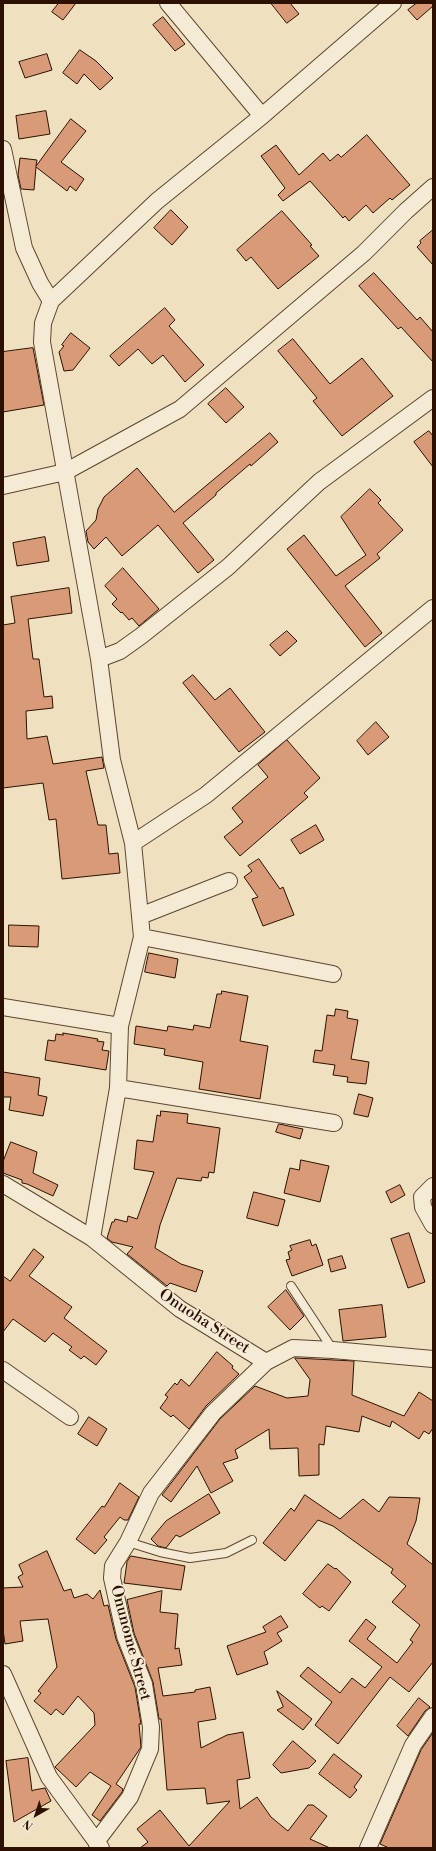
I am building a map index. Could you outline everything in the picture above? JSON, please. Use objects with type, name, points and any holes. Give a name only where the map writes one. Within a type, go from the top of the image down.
[{"type":"street","points":[[168,3],[262,116]]},
{"type":"street","points":[[92,1238],[118,1088],[120,1026],[142,937],[133,843],[112,760],[99,659],[42,342],[43,323],[51,301],[157,201],[262,116],[392,3]]},
{"type":"street","points":[[3,149],[24,248],[51,301]]},
{"type":"street","points":[[3,486],[65,472],[180,409],[364,253],[406,211],[433,187]]},
{"type":"street","points":[[99,659],[120,651],[141,636],[228,567],[319,482],[433,398]]},
{"type":"street","points":[[133,843],[206,795],[433,608]]},
{"type":"street","points":[[140,916],[229,881]]},
{"type":"street","points":[[142,937],[333,974]]},
{"type":"street","points":[[3,1007],[120,1026]]},
{"type":"street","points":[[118,1088],[334,1124]]},
{"type":"street","name":"Onuoha Street","points":[[3,1184],[92,1238],[180,1309],[266,1362],[293,1348],[433,1359]]},
{"type":"street","points":[[433,1186],[422,1197],[423,1207],[433,1225]]},
{"type":"street","name":"Onunome Street","points":[[99,1845],[130,1797],[150,1749],[151,1727],[144,1684],[125,1636],[112,1578],[113,1566],[128,1542],[151,1493],[213,1413],[266,1362]]},
{"type":"street","points":[[3,1370],[70,1417]]},
{"type":"street","points":[[3,1674],[49,1777],[99,1845]]},
{"type":"street","points":[[368,1848],[414,1745],[433,1716]]},
{"type":"lane","points":[[291,1286],[333,1350]]},
{"type":"lane","points":[[128,1542],[160,1552],[190,1558],[226,1553],[252,1540]]},
{"type":"building","points":[[59,3],[76,3],[63,20],[52,12]]},
{"type":"building","points":[[271,3],[290,3],[299,14],[287,23]]},
{"type":"building","points":[[417,3],[433,3],[433,6],[417,20],[408,10]]},
{"type":"building","points":[[163,17],[185,44],[175,51],[153,25]]},
{"type":"building","points":[[80,50],[96,61],[113,78],[100,90],[84,74],[77,84],[63,73]]},
{"type":"building","points":[[47,54],[52,70],[25,78],[19,62]]},
{"type":"building","points":[[46,111],[50,134],[19,139],[16,116]]},
{"type":"building","points":[[71,119],[86,131],[61,162],[84,179],[76,191],[70,186],[67,191],[36,167],[34,190],[21,189],[18,175],[20,158],[37,160],[36,166]]},
{"type":"building","points":[[367,135],[410,185],[392,200],[390,198],[373,213],[366,205],[349,221],[345,216],[343,218],[310,181],[283,201],[278,195],[285,188],[261,156],[276,145],[299,175],[323,153],[330,161],[338,154],[341,157]]},
{"type":"building","points":[[171,210],[188,227],[172,245],[154,228]]},
{"type":"building","points":[[282,211],[312,245],[310,246],[319,256],[278,289],[251,257],[246,261],[237,250]]},
{"type":"building","points":[[433,230],[433,265],[417,247],[421,243],[420,241]]},
{"type":"building","points":[[374,273],[417,320],[420,317],[433,332],[433,362],[401,327],[398,329],[359,286]]},
{"type":"building","points":[[165,308],[175,320],[169,326],[204,365],[185,382],[163,355],[152,364],[138,349],[119,366],[110,356]]},
{"type":"building","points":[[71,333],[90,348],[73,370],[64,371],[59,352],[64,346],[62,345]]},
{"type":"building","points":[[293,339],[330,384],[362,358],[393,396],[342,436],[313,401],[317,398],[278,351]]},
{"type":"building","points":[[33,348],[44,405],[3,412],[3,352]]},
{"type":"building","points":[[226,388],[244,407],[226,423],[208,404]]},
{"type":"building","points":[[429,431],[433,436],[433,467],[414,442]]},
{"type":"building","points":[[270,433],[278,442],[251,466],[250,464],[183,523],[214,560],[198,573],[158,525],[122,556],[106,537],[94,549],[88,542],[86,531],[96,520],[98,509],[104,497],[137,468],[174,512]]},
{"type":"building","points":[[370,489],[381,500],[378,503],[403,530],[377,554],[380,558],[345,586],[382,633],[365,647],[287,549],[304,535],[336,576],[366,555],[341,517]]},
{"type":"building","points":[[45,537],[49,561],[17,566],[13,543]]},
{"type":"building","points":[[123,568],[159,609],[139,626],[132,618],[129,620],[112,604],[117,599],[105,586]]},
{"type":"building","points":[[69,588],[72,613],[28,619],[33,659],[39,659],[44,697],[52,696],[53,708],[26,711],[27,739],[47,736],[53,764],[102,757],[104,768],[86,771],[98,825],[106,825],[109,854],[118,853],[120,873],[62,879],[56,819],[49,820],[43,783],[3,788],[3,625],[15,623],[11,597]]},
{"type":"building","points":[[287,631],[297,641],[280,656],[270,645]]},
{"type":"building","points":[[193,675],[215,700],[230,688],[265,732],[239,752],[183,683]]},
{"type":"building","points":[[376,722],[389,737],[368,755],[357,741]]},
{"type":"building","points":[[287,740],[320,778],[304,793],[308,797],[240,856],[224,837],[243,822],[232,808],[268,777],[258,765]]},
{"type":"building","points":[[316,825],[324,840],[300,854],[291,840]]},
{"type":"building","points":[[259,859],[280,889],[283,887],[294,915],[263,926],[252,899],[258,897],[244,877],[252,871],[248,866]]},
{"type":"building","points":[[9,925],[39,926],[38,947],[9,946]]},
{"type":"building","points":[[149,953],[178,959],[175,978],[145,972]]},
{"type":"building","points":[[222,991],[248,996],[240,1041],[268,1046],[260,1099],[199,1089],[203,1062],[164,1055],[165,1049],[134,1044],[136,1026],[167,1031],[168,1026],[193,1030],[194,1025],[210,1028],[217,994],[221,994]]},
{"type":"building","points":[[336,1009],[348,1011],[347,1018],[358,1020],[351,1059],[369,1062],[366,1084],[347,1082],[348,1077],[333,1075],[335,1065],[313,1062],[315,1050],[322,1051],[327,1015],[334,1016]]},
{"type":"building","points":[[63,1033],[98,1039],[97,1041],[104,1042],[102,1050],[109,1051],[106,1070],[45,1060],[48,1040],[55,1041],[56,1034],[63,1035]]},
{"type":"building","points":[[3,1072],[40,1078],[38,1095],[47,1097],[43,1116],[9,1110],[11,1097],[3,1097]]},
{"type":"building","points":[[359,1094],[373,1098],[368,1117],[354,1114]]},
{"type":"building","points":[[161,1111],[188,1114],[187,1123],[220,1128],[214,1173],[209,1172],[208,1178],[202,1177],[201,1181],[177,1178],[160,1225],[155,1248],[181,1264],[203,1271],[196,1292],[170,1283],[167,1286],[127,1254],[133,1247],[112,1242],[107,1238],[112,1222],[114,1222],[115,1219],[127,1222],[128,1216],[137,1219],[154,1172],[134,1169],[137,1140],[153,1142],[157,1115],[160,1116]]},
{"type":"building","points":[[279,1124],[303,1129],[300,1139],[276,1132]]},
{"type":"building","points":[[11,1142],[37,1152],[33,1173],[58,1185],[53,1196],[22,1183],[22,1180],[3,1173],[3,1162]]},
{"type":"building","points":[[301,1160],[329,1166],[320,1202],[284,1193],[290,1168],[299,1170]]},
{"type":"building","points":[[400,1185],[405,1195],[391,1203],[386,1192]]},
{"type":"building","points":[[254,1192],[285,1200],[278,1226],[247,1218]]},
{"type":"building","points":[[409,1233],[425,1282],[408,1288],[391,1239]]},
{"type":"building","points":[[310,1240],[312,1246],[316,1244],[323,1265],[292,1276],[286,1260],[290,1259],[288,1252],[292,1250],[290,1246]]},
{"type":"building","points":[[34,1249],[44,1257],[29,1276],[72,1307],[64,1318],[107,1351],[96,1365],[84,1356],[81,1359],[69,1350],[72,1347],[53,1333],[45,1342],[13,1319],[3,1332],[3,1276],[10,1281]]},
{"type":"building","points":[[342,1256],[346,1268],[331,1272],[328,1260]]},
{"type":"building","points":[[286,1290],[304,1316],[290,1330],[268,1307]]},
{"type":"building","points":[[382,1305],[386,1337],[343,1341],[339,1310]]},
{"type":"building","points":[[217,1352],[233,1366],[232,1368],[239,1374],[206,1406],[189,1429],[173,1415],[171,1417],[160,1408],[168,1397],[165,1395],[175,1383],[177,1385],[181,1379],[189,1386]]},
{"type":"building","points":[[295,1358],[354,1361],[352,1395],[404,1416],[419,1392],[433,1401],[433,1428],[429,1434],[424,1431],[419,1439],[392,1421],[390,1427],[362,1416],[359,1432],[326,1426],[324,1445],[319,1444],[319,1475],[299,1476],[298,1448],[270,1449],[269,1429],[235,1450],[238,1458],[223,1463],[233,1481],[211,1493],[197,1466],[171,1502],[162,1495],[220,1419],[255,1386],[287,1398],[308,1396],[310,1380]]},
{"type":"building","points":[[89,1417],[107,1429],[97,1446],[78,1434]]},
{"type":"building","points":[[120,1483],[139,1497],[128,1520],[124,1520],[120,1517],[104,1537],[107,1540],[95,1554],[76,1539],[102,1506],[104,1507]]},
{"type":"building","points":[[209,1494],[220,1513],[180,1537],[176,1535],[166,1548],[158,1546],[151,1539],[166,1521]]},
{"type":"building","points":[[305,1495],[340,1519],[363,1499],[379,1512],[389,1497],[420,1498],[416,1521],[407,1544],[433,1565],[433,1662],[409,1692],[390,1677],[338,1744],[315,1725],[332,1702],[300,1676],[308,1667],[340,1693],[352,1678],[365,1688],[382,1667],[349,1641],[366,1619],[376,1627],[367,1639],[397,1663],[413,1642],[410,1640],[420,1625],[392,1602],[406,1586],[391,1573],[393,1569],[333,1526],[318,1520],[285,1561],[263,1543],[291,1508],[294,1511]]},
{"type":"building","points":[[47,1551],[64,1591],[71,1589],[74,1598],[87,1594],[93,1599],[100,1590],[104,1606],[108,1605],[116,1639],[135,1687],[141,1724],[139,1724],[141,1747],[116,1784],[123,1789],[122,1792],[100,1821],[92,1815],[111,1786],[90,1772],[76,1787],[55,1767],[95,1725],[94,1713],[78,1696],[63,1715],[56,1709],[51,1715],[34,1701],[41,1693],[38,1691],[57,1667],[48,1619],[20,1621],[23,1641],[5,1644],[3,1630],[3,1588],[23,1587],[18,1577],[23,1574],[19,1565]]},
{"type":"building","points":[[131,1556],[185,1566],[181,1590],[124,1583],[127,1562]]},
{"type":"building","points":[[328,1564],[335,1569],[336,1568],[351,1582],[329,1611],[322,1606],[320,1608],[303,1594]]},
{"type":"building","points":[[162,1591],[160,1612],[178,1614],[175,1649],[179,1648],[182,1665],[158,1668],[163,1696],[195,1692],[195,1690],[210,1687],[216,1719],[198,1722],[201,1748],[227,1735],[243,1732],[250,1778],[237,1780],[240,1809],[257,1797],[271,1817],[288,1831],[308,1805],[313,1805],[327,1816],[310,1839],[330,1848],[140,1848],[148,1842],[137,1829],[160,1810],[189,1846],[230,1801],[207,1804],[205,1788],[167,1790],[161,1719],[159,1719],[153,1682],[134,1633],[127,1600]]},
{"type":"building","points":[[281,1616],[288,1627],[277,1633],[282,1641],[264,1652],[268,1664],[237,1675],[227,1646],[266,1632],[263,1627]]},
{"type":"building","points":[[277,1691],[312,1719],[303,1730],[277,1710],[283,1707]]},
{"type":"building","points":[[419,1698],[430,1707],[425,1711],[408,1736],[397,1726]]},
{"type":"building","points":[[433,1733],[433,1848],[389,1848],[380,1844],[421,1750]]},
{"type":"building","points":[[293,1741],[316,1761],[309,1768],[281,1773],[273,1765]]},
{"type":"building","points":[[334,1754],[362,1776],[354,1787],[357,1790],[350,1798],[319,1774]]},
{"type":"building","points":[[28,1758],[32,1791],[45,1788],[51,1801],[14,1822],[6,1761]]}]
